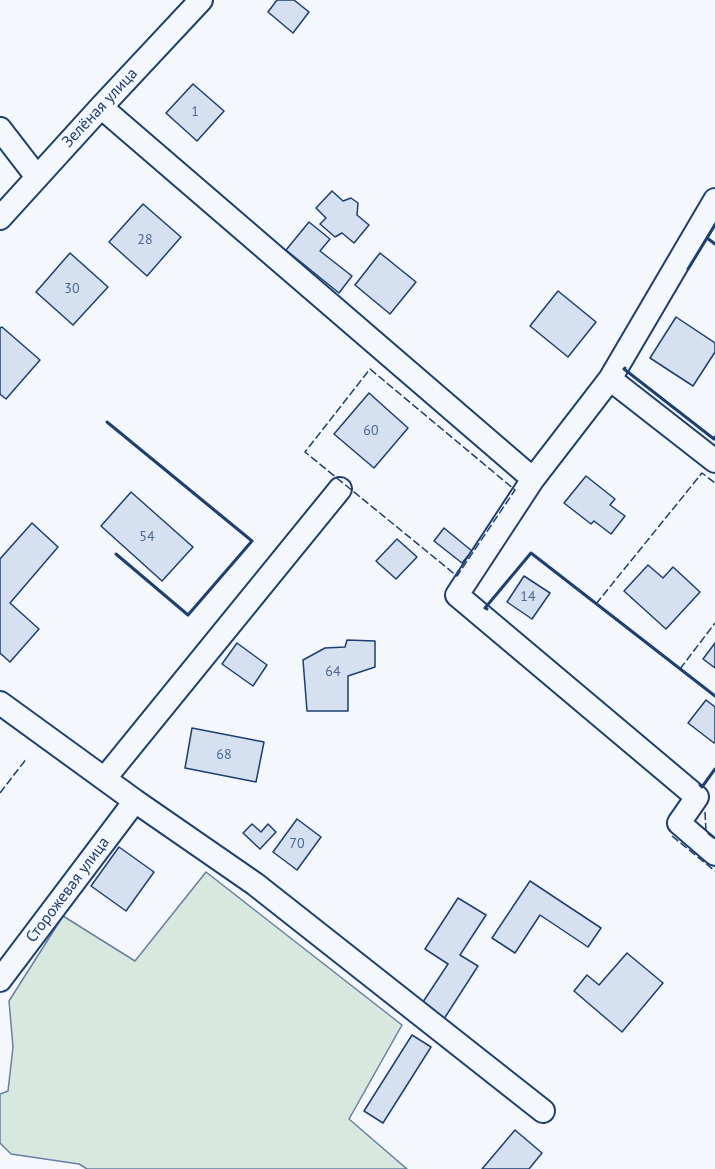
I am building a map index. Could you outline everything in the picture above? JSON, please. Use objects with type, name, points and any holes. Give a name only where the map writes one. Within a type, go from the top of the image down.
[{"type":"street","name":"Зелёная улица","points":[[0,218],[201,0]]},
{"type":"street","points":[[101,107],[533,479]]},
{"type":"street","points":[[0,129],[37,177]]},
{"type":"street","points":[[715,200],[610,379],[533,479],[458,595],[697,796],[679,823],[715,854]]},
{"type":"street","points":[[610,379],[715,461]]},
{"type":"street","points":[[105,778],[340,489]]},
{"type":"street","points":[[0,703],[255,884],[543,1111]]},
{"type":"street","name":"Сторожевая улица","points":[[0,980],[135,801]]},
{"type":"shaded area","points":[[206,872],[402,1025],[349,1119],[407,1169],[87,1169],[79,1164],[11,1154],[0,1143],[0,1094],[8,1091],[13,1047],[9,1001],[63,916],[135,961]]},
{"type":"building","points":[[277,0],[294,0],[309,12],[293,33],[268,12]]},
{"type":"building","points":[[193,84],[224,111],[197,141],[166,113]]},
{"type":"building","points":[[332,191],[343,201],[351,198],[358,203],[357,215],[369,225],[354,243],[342,233],[335,237],[320,224],[326,218],[316,208]]},
{"type":"building","points":[[143,204],[181,237],[147,276],[109,242]]},
{"type":"building","points":[[309,222],[330,239],[320,251],[352,276],[339,293],[286,250]]},
{"type":"building","points":[[70,253],[108,287],[73,325],[36,292]]},
{"type":"building","points":[[380,253],[416,282],[390,314],[355,285]]},
{"type":"building","points":[[558,291],[596,322],[568,357],[530,326]]},
{"type":"building","points":[[676,317],[715,343],[715,352],[693,386],[650,358]]},
{"type":"building","points":[[2,327],[40,360],[6,399],[0,394],[0,328]]},
{"type":"building","points":[[369,393],[408,428],[374,468],[334,434]]},
{"type":"building","points":[[586,476],[615,499],[610,505],[625,516],[611,534],[594,521],[591,524],[564,503]]},
{"type":"building","points":[[131,492],[193,547],[162,581],[101,526]]},
{"type":"building","points":[[32,523],[58,547],[10,603],[39,629],[10,662],[0,653],[0,559]]},
{"type":"building","points":[[444,528],[472,551],[462,563],[434,541]]},
{"type":"building","points":[[397,539],[417,557],[396,579],[376,561]]},
{"type":"building","points":[[648,565],[663,578],[673,567],[700,592],[666,629],[624,591]]},
{"type":"building","points":[[524,576],[550,593],[532,619],[507,602]]},
{"type":"building","points":[[347,640],[375,641],[375,667],[348,676],[348,711],[307,711],[303,660],[325,648],[345,647]]},
{"type":"building","points":[[237,643],[267,665],[253,686],[222,664]]},
{"type":"building","points":[[715,643],[715,668],[703,659]]},
{"type":"building","points":[[706,700],[715,707],[714,743],[688,723]]},
{"type":"building","points":[[192,728],[264,742],[256,782],[185,768]]},
{"type":"building","points":[[297,819],[321,837],[297,870],[273,852]]},
{"type":"building","points":[[252,824],[261,832],[268,824],[276,832],[260,849],[243,833]]},
{"type":"building","points":[[119,847],[154,872],[126,911],[91,886]]},
{"type":"building","points":[[530,881],[601,928],[588,947],[540,915],[515,953],[492,938]]},
{"type":"building","points":[[458,898],[486,915],[460,955],[478,966],[442,1022],[419,1008],[448,964],[425,949]]},
{"type":"building","points":[[627,953],[663,983],[622,1032],[574,991],[587,975],[599,985]]},
{"type":"building","points":[[412,1035],[431,1047],[383,1123],[364,1111]]},
{"type":"building","points":[[515,1130],[542,1153],[529,1169],[482,1169]]},
{"type":"fence","points":[[370,369],[515,490],[457,576],[305,452],[370,369]]},
{"type":"fence","points":[[596,604],[702,473],[715,483]]},
{"type":"fence","points":[[680,669],[715,623]]},
{"type":"fence","points":[[0,793],[27,758]]},
{"type":"fence","points":[[705,812],[706,832],[715,839]]},
{"type":"fence","points":[[672,836],[715,871]]},
{"type":"wall","points":[[688,269],[715,225]]},
{"type":"wall","points":[[707,238],[715,244]]},
{"type":"wall","points":[[625,368],[714,439],[715,437]]},
{"type":"wall","points":[[107,422],[252,541],[188,615],[116,554]]},
{"type":"wall","points":[[487,609],[485,608],[531,553],[715,696]]},
{"type":"wall","points":[[700,785],[702,787],[715,769]]}]
